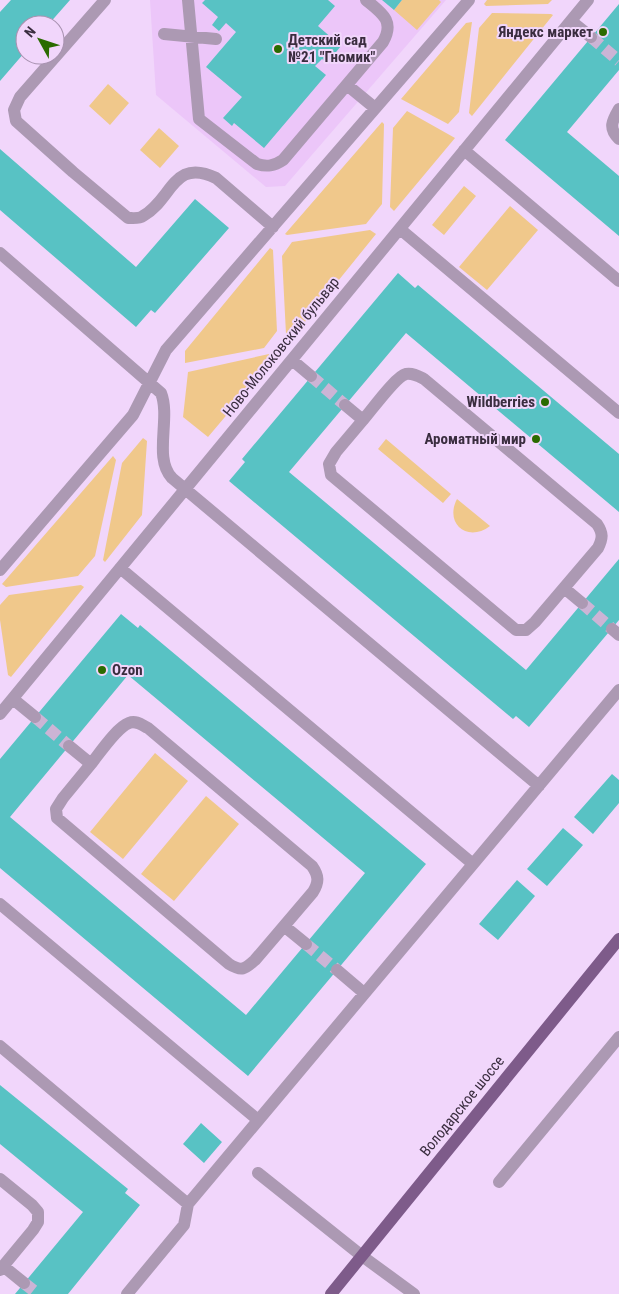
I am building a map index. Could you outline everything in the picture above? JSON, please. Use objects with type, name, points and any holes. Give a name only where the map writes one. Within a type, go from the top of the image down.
[{"type":"main road","name":"Володарское шоссе","points":[[331,1294],[619,939]]},
{"type":"street","points":[[104,0],[20,97],[14,110],[16,121],[128,218],[142,218],[152,210],[178,179],[189,172],[205,173],[216,178],[273,227]]},
{"type":"street","points":[[188,0],[199,118],[257,164],[271,165],[283,160],[388,34],[388,26],[382,13],[366,0]]},
{"type":"street","points":[[0,570],[133,415],[166,350],[468,0]]},
{"type":"street","name":"Ново-Молоковский бульвар","points":[[0,714],[588,0]]},
{"type":"street","points":[[571,20],[591,38]]},
{"type":"street","points":[[164,34],[216,38]]},
{"type":"street","points":[[347,85],[375,108]]},
{"type":"street","points":[[619,109],[612,122],[613,134],[619,139]]},
{"type":"street","points":[[464,150],[619,281]]},
{"type":"street","points":[[400,228],[619,412]]},
{"type":"street","points":[[0,253],[158,389],[163,398],[164,467],[172,478],[538,786]]},
{"type":"street","points":[[292,360],[311,376]]},
{"type":"street","points":[[404,374],[414,374],[424,379],[597,524],[601,530],[602,539],[598,548],[535,622],[526,630],[516,630],[331,475],[329,464],[336,452],[363,420],[404,374]]},
{"type":"street","points":[[345,405],[363,420]]},
{"type":"street","points":[[120,568],[473,864]]},
{"type":"street","points":[[564,588],[582,603]]},
{"type":"street","points":[[127,1294],[184,1225],[188,1204],[619,690]]},
{"type":"street","points":[[13,699],[35,717]]},
{"type":"street","points":[[138,722],[148,728],[312,866],[317,873],[318,883],[247,968],[237,969],[229,964],[57,818],[56,809],[91,764],[120,730],[129,723],[138,722]]},
{"type":"street","points":[[69,746],[91,764]]},
{"type":"street","points":[[0,904],[258,1120]]},
{"type":"street","points":[[284,926],[306,944]]},
{"type":"street","points":[[337,970],[364,993]]},
{"type":"street","points":[[499,1182],[619,1037]]},
{"type":"street","points":[[0,1046],[188,1204]]},
{"type":"street","points":[[258,1173],[362,1256],[414,1294]]},
{"type":"street","points":[[0,1179],[38,1212],[38,1222],[33,1230],[2,1268],[24,1283]]},
{"type":"shaded area","name":"Детский сад №21 \"Гномик\"","points":[[150,0],[446,0],[285,186],[266,187],[156,95]]},
{"type":"shaded area","points":[[402,0],[439,0],[441,2],[417,30],[394,10]]},
{"type":"shaded area","points":[[487,0],[552,0],[548,4],[486,6],[484,4]]},
{"type":"shaded area","points":[[492,13],[553,15],[472,116],[469,113],[479,28]]},
{"type":"shaded area","points":[[472,22],[459,112],[448,124],[401,99],[466,23]]},
{"type":"shaded area","points":[[108,84],[129,103],[110,125],[89,106]]},
{"type":"shaded area","points":[[407,111],[455,138],[394,211],[390,207],[393,128]]},
{"type":"shaded area","points":[[382,122],[384,124],[382,204],[366,224],[285,234]]},
{"type":"shaded area","points":[[159,128],[179,146],[160,168],[140,150]]},
{"type":"shaded area","points":[[464,186],[476,196],[444,235],[432,225]]},
{"type":"shaded area","points":[[510,206],[538,230],[487,290],[459,267]]},
{"type":"shaded area","points":[[370,230],[376,234],[292,338],[286,334],[282,256],[292,242]]},
{"type":"shaded area","points":[[270,248],[273,250],[277,331],[264,348],[185,363],[185,351]]},
{"type":"shaded area","points":[[269,354],[274,359],[208,437],[183,417],[188,372]]},
{"type":"shaded area","points":[[143,438],[147,441],[142,515],[105,562],[103,560],[122,463]]},
{"type":"shaded area","points":[[386,439],[451,494],[443,503],[378,449]]},
{"type":"shaded area","points":[[113,456],[116,460],[95,556],[78,576],[6,587],[2,584]]},
{"type":"shaded area","points":[[457,499],[490,526],[482,531],[474,532],[466,532],[460,528],[454,516]]},
{"type":"shaded area","points":[[81,585],[84,587],[11,677],[8,675],[0,620],[0,605],[9,595]]},
{"type":"shaded area","points":[[155,753],[188,781],[123,859],[90,832]]},
{"type":"shaded area","points":[[206,796],[239,824],[174,901],[141,874]]},
{"type":"building","points":[[11,0],[70,0],[57,15],[15,15],[15,64],[0,81],[0,12]]},
{"type":"building","points":[[205,0],[328,0],[335,6],[318,26],[341,46],[327,63],[322,59],[315,66],[326,75],[264,148],[234,123],[232,126],[223,118],[242,97],[206,67],[236,32],[226,23],[219,31],[212,25],[218,17],[202,3]]},
{"type":"building","points":[[382,0],[402,0],[394,10]]},
{"type":"building","points":[[619,4],[619,70],[567,132],[619,176],[619,236],[505,140]]},
{"type":"building","points":[[0,149],[136,267],[195,199],[229,228],[155,313],[151,310],[136,327],[0,210]]},
{"type":"building","points":[[398,273],[415,288],[418,285],[619,454],[619,512],[406,333],[289,472],[526,670],[619,559],[619,620],[529,727],[516,716],[513,719],[229,481],[245,462],[242,459]]},
{"type":"building","points":[[121,614],[138,628],[140,625],[426,864],[248,1076],[0,868],[0,759]],"holes":[[[128,675],[365,873],[246,1015],[10,817]]]},
{"type":"building","points":[[612,774],[619,780],[619,803],[593,834],[574,817]]},
{"type":"building","points":[[563,828],[583,845],[547,886],[527,869]]},
{"type":"building","points":[[517,880],[535,896],[498,940],[479,924]]},
{"type":"building","points":[[0,1085],[128,1189],[125,1193],[140,1205],[68,1294],[15,1294],[83,1212],[0,1144]]},
{"type":"building","points":[[201,1123],[222,1142],[204,1163],[183,1144]]},
{"type":"tunnel","points":[[591,37],[619,61]]},
{"type":"tunnel","points":[[311,376],[345,405]]},
{"type":"tunnel","points":[[582,603],[612,629]]},
{"type":"tunnel","points":[[35,717],[69,746]]},
{"type":"tunnel","points":[[306,944],[337,970]]},
{"type":"tunnel","points":[[24,1283],[38,1294]]},
{"type":"place","name":"Яндекс маркет","points":[[603,32]]},
{"type":"place","name":"Детский сад №21 \"Гномик\"","points":[[278,49]]},
{"type":"place","name":"Wildberries","points":[[545,402]]},
{"type":"place","name":"Ароматный мир","points":[[536,439]]},
{"type":"place","name":"Ozon","points":[[102,670]]}]
